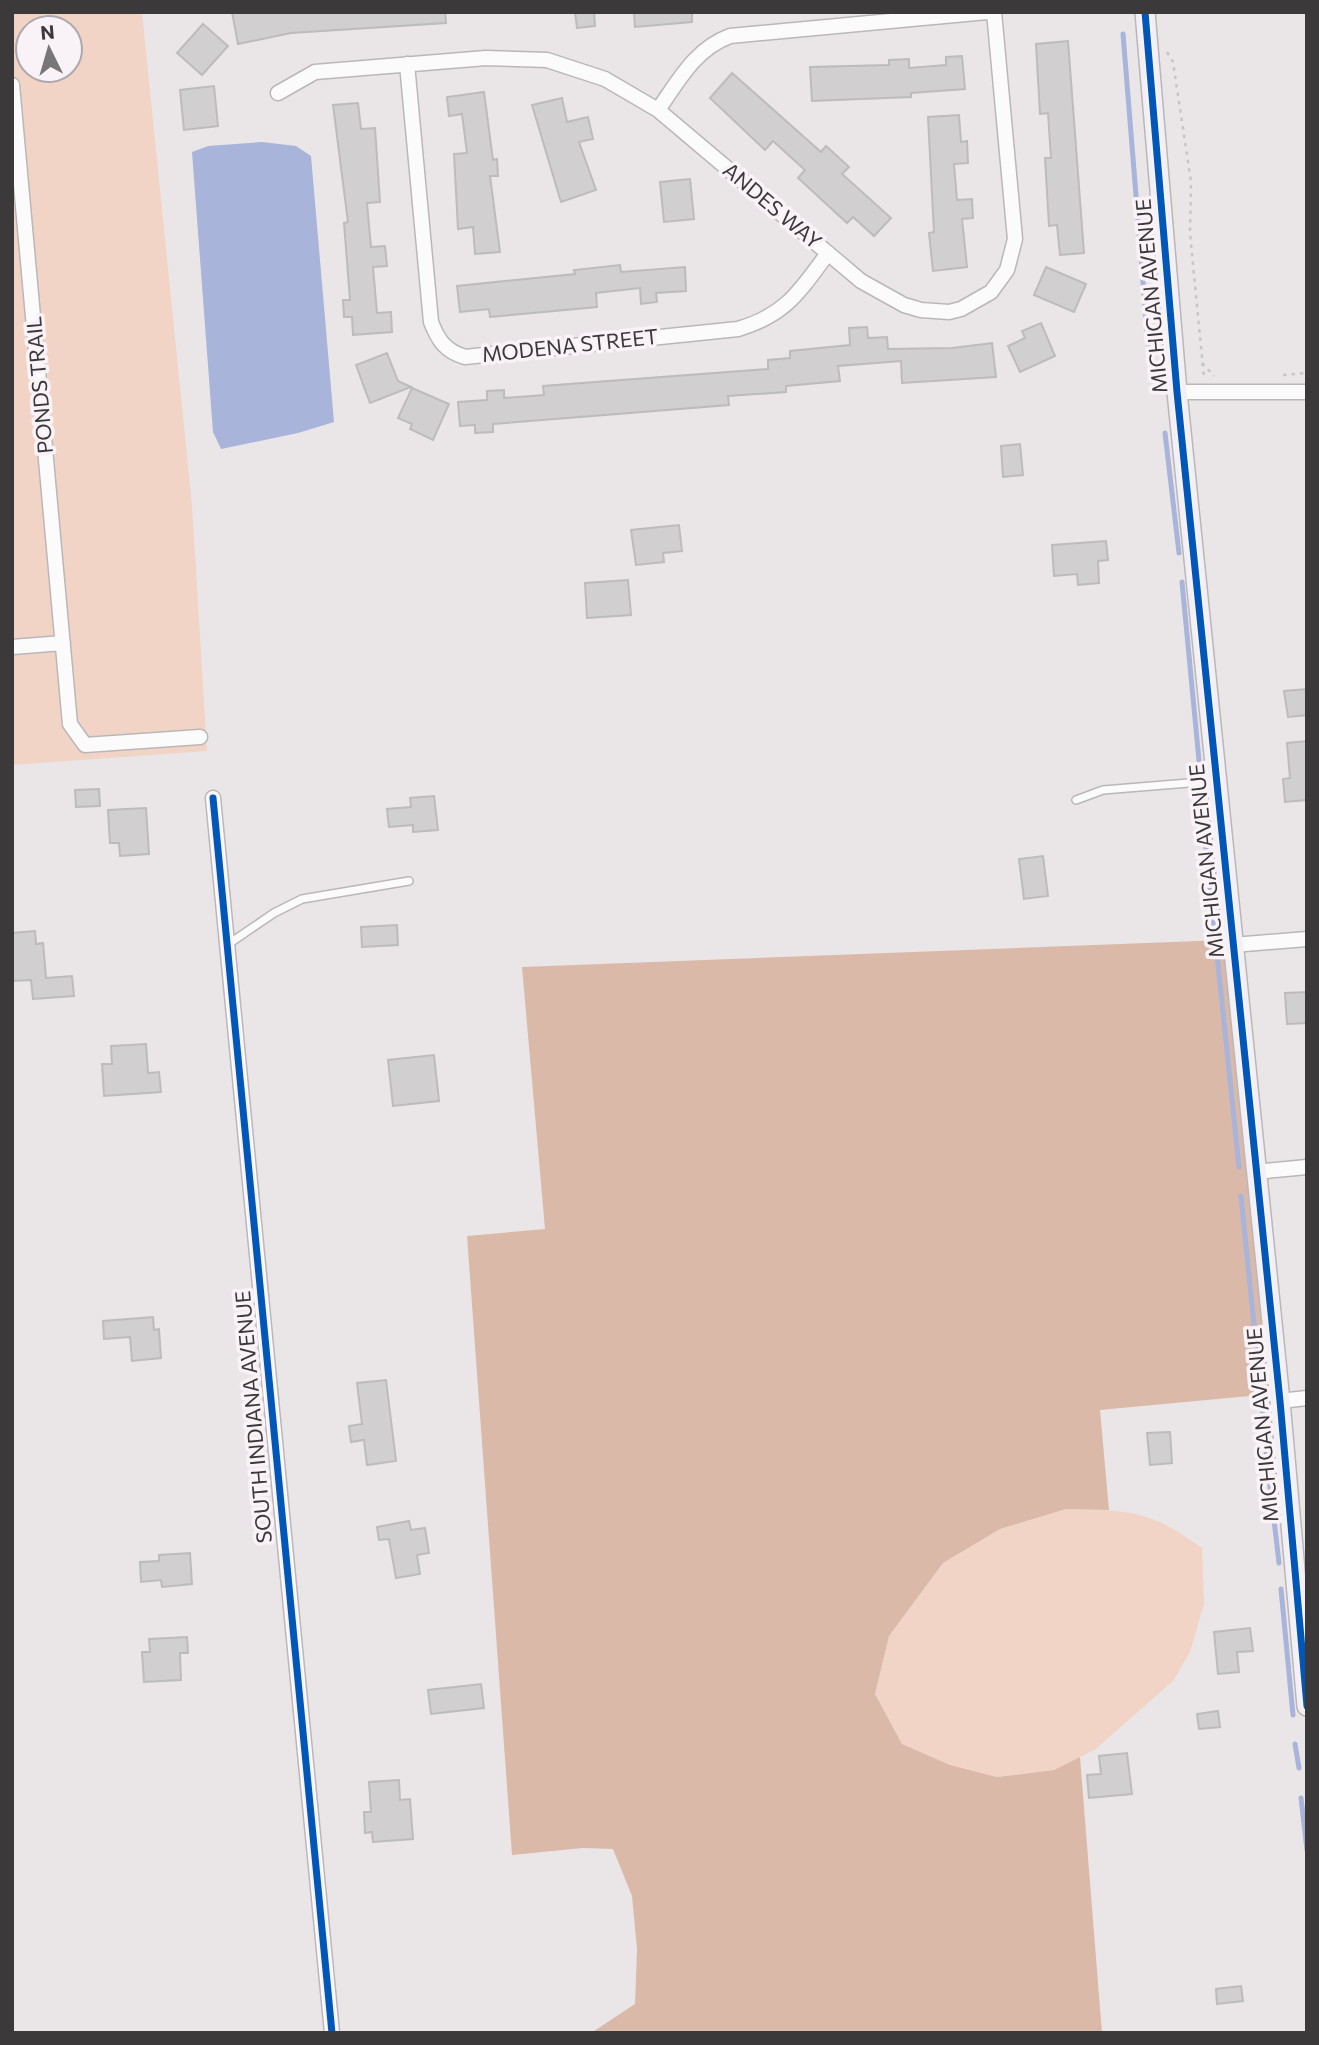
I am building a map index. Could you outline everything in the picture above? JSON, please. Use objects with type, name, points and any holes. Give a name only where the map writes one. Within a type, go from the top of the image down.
[{"type":"street","points":[[658,110],[696,56],[730,36],[987,12]]},
{"type":"street","name":"ANDES WAY","points":[[278,93],[315,72],[486,58],[547,61],[605,79],[658,110],[861,281],[904,305],[921,310],[949,312],[961,309],[990,292],[1000,282],[1013,256],[1015,239],[994,12]]},
{"type":"street","name":"MICHIGAN AVENUE","points":[[1146,12],[1177,393],[1255,1172],[1299,1545],[1307,1706]]},
{"type":"street","name":"MODENA STREET","points":[[407,64],[432,322],[439,342],[454,354],[465,357],[738,329],[765,321],[797,295],[828,253]]},
{"type":"street","name":"PONDS TRAIL","points":[[12,85],[71,724],[85,746],[200,737]]},
{"type":"street","points":[[1177,393],[1307,392]]},
{"type":"street","points":[[12,647],[63,643]]},
{"type":"street","name":"SOUTH INDIANA AVENUE","points":[[213,799],[332,2033]]},
{"type":"street","points":[[1233,945],[1307,939]]},
{"type":"street","points":[[1255,1172],[1307,1167]]},
{"type":"street","points":[[1280,1401],[1307,1398]]},
{"type":"lane","points":[[1076,800],[1103,790],[1216,780]]},
{"type":"lane","points":[[227,945],[274,913],[302,899],[409,881]]},
{"type":"path","points":[[1202,363],[1216,378]]},
{"type":"path","points":[[1279,376],[1307,373]]},
{"type":"shaded area","points":[[12,12],[142,12],[192,505],[207,751],[12,765]]},
{"type":"shaded area","points":[[1224,940],[1271,1394],[1100,1410],[1109,1510],[1066,1509],[1000,1529],[943,1563],[889,1636],[875,1694],[902,1744],[950,1765],[997,1777],[1054,1770],[1080,1757],[1102,2033],[591,2033],[635,2004],[637,1949],[632,1896],[613,1849],[583,1848],[512,1855],[467,1236],[545,1229],[522,967]]},
{"type":"shaded area","points":[[1066,1509],[1107,1510],[1152,1519],[1202,1548],[1204,1604],[1190,1652],[1173,1681],[1096,1749],[1054,1770],[996,1777],[950,1765],[902,1744],[875,1694],[889,1636],[943,1563],[1000,1529]]},
{"type":"water","points":[[262,142],[296,146],[311,156],[334,422],[298,433],[221,449],[213,432],[192,152],[208,146]]},
{"type":"building","points":[[232,12],[445,12],[446,23],[291,33],[238,44]]},
{"type":"building","points":[[575,12],[594,12],[595,26],[577,28]]},
{"type":"building","points":[[634,12],[692,12],[692,22],[635,27]]},
{"type":"building","points":[[203,24],[228,46],[202,75],[177,53]]},
{"type":"building","points":[[1068,41],[1084,253],[1060,255],[1057,225],[1049,226],[1045,158],[1051,158],[1048,113],[1040,114],[1036,44]]},
{"type":"building","points":[[962,56],[965,89],[911,93],[911,97],[812,101],[810,67],[889,65],[889,60],[909,59],[909,68],[946,65],[946,57]]},
{"type":"building","points":[[732,73],[821,152],[826,146],[849,167],[842,174],[891,218],[874,236],[853,217],[847,223],[798,178],[805,170],[773,141],[765,150],[710,98]]},
{"type":"building","points":[[214,86],[218,126],[184,130],[180,90]]},
{"type":"building","points":[[484,92],[493,160],[497,159],[498,176],[490,176],[500,252],[475,254],[473,227],[458,229],[454,154],[467,153],[462,114],[449,116],[447,97]]},
{"type":"building","points":[[562,98],[567,122],[588,117],[593,139],[579,142],[596,190],[561,202],[532,105]]},
{"type":"building","points":[[358,103],[361,129],[375,128],[380,202],[367,203],[371,247],[385,246],[387,266],[373,267],[377,313],[391,312],[392,332],[353,335],[352,317],[344,317],[343,300],[350,300],[344,223],[348,222],[333,105]]},
{"type":"building","points":[[959,115],[961,142],[967,141],[968,163],[954,164],[957,200],[972,199],[973,218],[962,219],[967,267],[933,271],[929,233],[934,232],[928,117]]},
{"type":"building","points":[[690,179],[694,219],[664,222],[660,182]]},
{"type":"building","points":[[620,265],[621,272],[685,267],[686,291],[656,293],[657,302],[641,304],[640,288],[596,293],[597,307],[490,317],[489,309],[460,312],[457,286],[575,274],[574,270]]},
{"type":"building","points":[[1046,267],[1086,284],[1074,312],[1034,295]]},
{"type":"building","points":[[1041,323],[1055,356],[1020,372],[1008,346],[1025,338],[1022,331]]},
{"type":"building","points":[[867,327],[868,338],[887,337],[888,349],[952,348],[992,343],[996,377],[902,383],[901,361],[838,366],[840,381],[786,386],[786,392],[728,396],[729,405],[493,424],[493,432],[475,433],[475,425],[460,426],[458,402],[487,400],[487,391],[504,390],[504,398],[544,395],[543,386],[768,369],[768,360],[790,358],[790,351],[850,345],[849,328]]},
{"type":"building","points":[[387,353],[398,381],[411,387],[370,403],[356,365]]},
{"type":"building","points":[[412,388],[449,404],[433,440],[410,429],[412,424],[398,418]]},
{"type":"building","points":[[1020,444],[1023,475],[1003,477],[1001,446]]},
{"type":"building","points":[[679,525],[682,551],[663,553],[664,562],[636,565],[631,530]]},
{"type":"building","points":[[1106,541],[1108,560],[1098,561],[1099,583],[1078,585],[1077,574],[1054,576],[1052,545]]},
{"type":"building","points":[[628,580],[631,615],[587,618],[585,583]]},
{"type":"building","points":[[1307,689],[1307,715],[1288,717],[1284,691]]},
{"type":"building","points":[[1307,741],[1307,800],[1285,802],[1283,779],[1290,778],[1287,743]]},
{"type":"building","points":[[99,789],[100,806],[76,807],[75,790]]},
{"type":"building","points":[[434,796],[438,830],[413,832],[413,825],[389,827],[387,809],[411,807],[410,798]]},
{"type":"building","points":[[146,808],[149,854],[120,856],[119,843],[110,843],[108,810]]},
{"type":"building","points":[[1043,856],[1048,896],[1024,899],[1019,859]]},
{"type":"building","points":[[397,925],[398,945],[362,947],[361,927]]},
{"type":"building","points":[[35,931],[36,944],[43,943],[46,978],[72,976],[74,996],[33,999],[31,980],[12,981],[12,933]]},
{"type":"building","points":[[1307,992],[1307,1023],[1287,1024],[1285,993]]},
{"type":"building","points":[[146,1044],[148,1073],[159,1072],[161,1092],[104,1096],[102,1064],[112,1064],[111,1046]]},
{"type":"building","points":[[434,1055],[439,1101],[393,1106],[388,1060]]},
{"type":"building","points":[[153,1317],[154,1330],[159,1329],[161,1358],[132,1361],[130,1337],[104,1339],[103,1321]]},
{"type":"building","points":[[386,1380],[396,1461],[367,1465],[364,1440],[351,1442],[349,1426],[362,1424],[357,1383]]},
{"type":"building","points":[[1170,1432],[1172,1463],[1150,1465],[1147,1433]]},
{"type":"building","points":[[409,1521],[411,1530],[425,1528],[429,1553],[417,1555],[420,1574],[396,1578],[389,1539],[379,1540],[377,1527]]},
{"type":"building","points":[[190,1553],[192,1584],[162,1587],[161,1580],[141,1582],[140,1562],[159,1561],[159,1555]]},
{"type":"building","points":[[1250,1628],[1253,1651],[1237,1652],[1239,1672],[1218,1674],[1214,1632]]},
{"type":"building","points":[[187,1637],[188,1653],[180,1653],[181,1680],[144,1682],[142,1652],[150,1652],[149,1639]]},
{"type":"building","points":[[481,1684],[484,1708],[431,1714],[428,1690]]},
{"type":"building","points":[[1218,1711],[1220,1727],[1199,1729],[1197,1714]]},
{"type":"building","points":[[1127,1753],[1132,1794],[1089,1798],[1087,1775],[1101,1774],[1099,1756]]},
{"type":"building","points":[[399,1780],[400,1800],[410,1799],[413,1839],[373,1842],[372,1832],[365,1833],[364,1812],[371,1812],[369,1782]]},
{"type":"building","points":[[1241,1986],[1243,2001],[1217,2004],[1216,1989]]},
{"type":"waterway","points":[[1123,34],[1148,344]]},
{"type":"waterway","points":[[1165,433],[1179,553]]},
{"type":"waterway","points":[[1182,582],[1200,771]]},
{"type":"waterway","points":[[1201,800],[1239,1167]]},
{"type":"waterway","points":[[1241,1196],[1264,1424]]},
{"type":"waterway","points":[[1266,1451],[1279,1563]]},
{"type":"waterway","points":[[1281,1589],[1293,1715]]},
{"type":"waterway","points":[[1295,1744],[1299,1768]]},
{"type":"waterway","points":[[1301,1798],[1307,1850]]},
{"type":"cycle path","points":[[1145,12],[1177,392],[1280,1401],[1307,1706]]},
{"type":"cycle path","points":[[213,798],[332,2033]]}]
